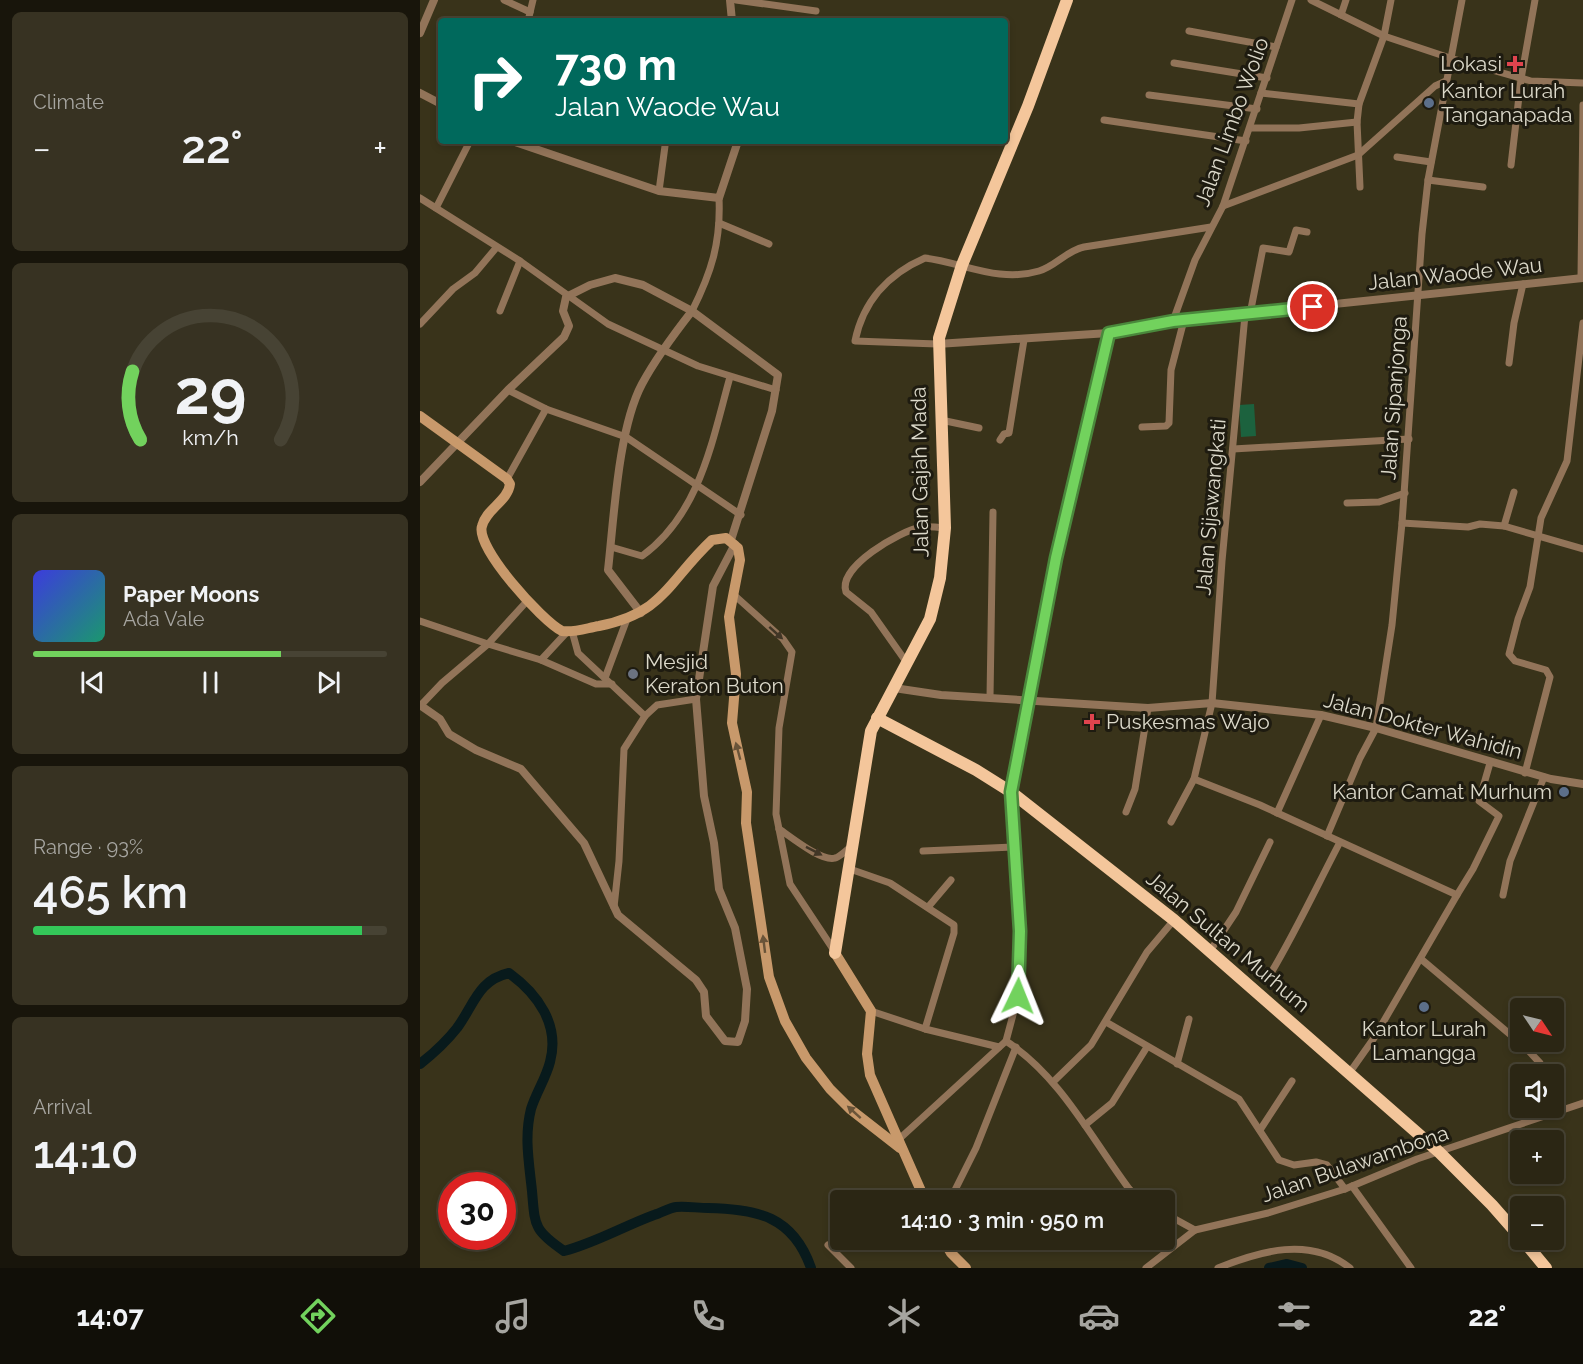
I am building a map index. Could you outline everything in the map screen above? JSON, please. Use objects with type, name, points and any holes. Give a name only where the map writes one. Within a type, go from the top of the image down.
[{"type":"highway","name":"Jalan Gajah Mada","points":[[835,952],[867,746],[877,718],[930,618],[935,603],[945,528],[938,344],[962,266],[1028,106],[1067,0]]},
{"type":"highway","name":"Jalan Sultan Murhum","points":[[877,718],[976,770],[1011,792],[1174,920],[1439,1152],[1510,1226]]},
{"type":"highway","name":"Jalan Sultan Murhum","points":[[1530,1250],[1546,1268]]},
{"type":"main road","points":[[420,416],[507,478],[510,484],[509,490],[487,515],[480,532],[483,542],[528,600],[556,628],[570,632],[627,619],[641,613],[667,591],[712,540],[721,538],[733,542],[740,556],[729,617],[736,674],[732,723],[747,792],[746,823],[769,977],[785,1021],[806,1058],[830,1089],[850,1109],[898,1144]]},
{"type":"main road","points":[[835,952],[871,1011],[867,1054],[870,1075],[898,1144],[920,1190]]},
{"type":"main road","points":[[950,1250],[966,1268]]},
{"type":"street","points":[[420,33],[434,0]]},
{"type":"street","points":[[504,0],[530,12]]},
{"type":"street","points":[[529,18],[533,0]]},
{"type":"street","points":[[730,0],[732,18]]},
{"type":"street","points":[[736,0],[816,11]]},
{"type":"street","name":"Jalan Limbo Wolio","points":[[1173,321],[1195,260],[1223,206],[1292,0]]},
{"type":"street","points":[[1311,0],[1384,36],[1450,58],[1521,79],[1583,83]]},
{"type":"street","points":[[1341,15],[1346,0]]},
{"type":"street","points":[[1360,187],[1357,122],[1359,104],[1384,36],[1391,0]]},
{"type":"street","name":"Jalan Sipanjonga","points":[[1327,836],[1360,758],[1376,728],[1392,625],[1405,493],[1417,296],[1428,180],[1462,0]]},
{"type":"street","points":[[1511,165],[1521,79],[1535,0]]},
{"type":"street","points":[[1190,31],[1276,47]]},
{"type":"street","points":[[1174,63],[1267,78]]},
{"type":"street","points":[[1223,206],[1358,155],[1435,86],[1446,81]]},
{"type":"street","points":[[420,93],[438,102]]},
{"type":"street","points":[[1261,93],[1359,104]]},
{"type":"street","points":[[1149,95],[1257,109]]},
{"type":"street","points":[[1582,278],[1583,105]]},
{"type":"street","points":[[1104,120],[1246,141]]},
{"type":"street","points":[[1250,128],[1299,128],[1357,122]]},
{"type":"street","points":[[436,208],[468,144]]},
{"type":"street","points":[[521,144],[659,191],[719,198]]},
{"type":"street","points":[[641,613],[608,570],[626,437],[641,385],[692,311],[711,272],[719,223],[719,198],[737,144]]},
{"type":"street","points":[[659,191],[665,146]]},
{"type":"street","points":[[1397,157],[1431,162]]},
{"type":"street","points":[[1428,180],[1483,187]]},
{"type":"street","points":[[420,198],[520,261],[608,324],[664,349],[688,363],[776,390]]},
{"type":"street","points":[[719,223],[769,244]]},
{"type":"street","points":[[938,344],[855,341],[865,309],[891,277],[925,258],[984,273],[1038,272],[1049,267],[1069,251],[1084,247],[1211,227]]},
{"type":"street","name":"Jalan Sijawangkati","points":[[1171,822],[1194,779],[1212,703],[1233,449],[1248,314],[1263,248],[1288,252],[1296,230],[1307,232]]},
{"type":"street","points":[[420,324],[453,289],[475,273],[496,248]]},
{"type":"street","points":[[500,311],[520,261]]},
{"type":"street","points":[[420,482],[569,330],[563,311],[568,295],[590,285],[623,278],[643,285],[692,311],[776,372],[776,390],[741,515],[733,542],[713,586],[696,699],[704,796],[714,843],[718,889],[735,928],[747,989],[746,1021],[738,1042],[725,1041],[706,1016],[704,992],[696,980],[633,928],[614,907],[584,843],[521,769],[476,750],[449,734],[440,718],[421,705],[442,683],[488,644],[528,600]]},
{"type":"street","name":"Jalan Waode Wau","points":[[938,344],[1109,333],[1173,321],[1582,278]]},
{"type":"street","points":[[1509,363],[1514,323],[1523,284]]},
{"type":"street","points":[[1142,427],[1166,426],[1169,423],[1171,370],[1184,320]]},
{"type":"street","points":[[1525,773],[1550,676],[1546,670],[1515,661],[1509,654],[1518,619],[1530,587],[1541,518],[1567,461],[1583,323]]},
{"type":"street","points":[[898,1144],[1006,1041],[1018,996],[1020,931],[1011,792],[1056,558],[1109,333]]},
{"type":"street","points":[[1000,440],[1004,434],[1009,433],[1023,340]]},
{"type":"street","points":[[611,548],[644,555],[675,522],[698,487],[730,377]]},
{"type":"street","points":[[508,390],[546,409],[626,437],[741,515]]},
{"type":"street","points":[[507,478],[546,409]]},
{"type":"street","points":[[940,420],[980,428]]},
{"type":"street","points":[[1233,449],[1409,439]]},
{"type":"street","points":[[1504,526],[1514,492]]},
{"type":"street","points":[[1347,503],[1379,502],[1405,493]]},
{"type":"street","points":[[990,697],[993,512]]},
{"type":"street","points":[[1402,523],[1468,527],[1480,524],[1504,526],[1583,549]]},
{"type":"street","points":[[907,663],[871,612],[846,592],[846,581],[858,563],[885,543],[920,527],[945,528]]},
{"type":"street","points":[[733,594],[783,639],[792,652],[779,728],[775,797],[779,829],[790,884],[835,952]]},
{"type":"street","points":[[605,678],[627,619]]},
{"type":"street","points":[[420,621],[541,660],[596,684],[612,684]]},
{"type":"street","points":[[541,660],[570,632],[578,653],[645,716]]},
{"type":"street","name":"Jalan Dokter Wahidin","points":[[894,688],[941,695],[1148,708],[1212,703],[1321,715],[1376,728],[1525,773],[1583,784]]},
{"type":"street","points":[[614,907],[619,861],[624,749],[645,716],[657,705],[696,699]]},
{"type":"street","points":[[1126,812],[1137,779],[1148,708]]},
{"type":"street","points":[[1277,813],[1321,715]]},
{"type":"street","points":[[1350,1072],[1374,1038],[1421,959],[1473,869],[1499,816],[1479,801],[1490,763]]},
{"type":"street","points":[[1503,896],[1510,861],[1544,777]]},
{"type":"street","points":[[1194,779],[1277,813],[1457,895]]},
{"type":"street","points":[[779,829],[802,845],[828,858],[836,858],[851,847]]},
{"type":"street","points":[[1210,951],[1236,912],[1270,842]]},
{"type":"street","points":[[1271,973],[1285,952],[1294,928],[1340,842]]},
{"type":"street","points":[[924,851],[1013,848]]},
{"type":"street","points":[[847,868],[890,883],[929,906],[951,922],[955,929],[925,1029]]},
{"type":"street","points":[[929,906],[951,880]]},
{"type":"street","points":[[1053,1082],[1091,1045],[1147,952],[1174,920]]},
{"type":"street","points":[[1421,959],[1525,1047],[1540,1064]]},
{"type":"street","points":[[871,1011],[925,1029],[999,1047]]},
{"type":"street","points":[[1177,1064],[1189,1019]]},
{"type":"street","points":[[1106,1022],[1239,1100],[1279,1160],[1294,1165],[1316,1162],[1327,1165],[1349,1188],[1411,1268]]},
{"type":"street","points":[[1006,1041],[1031,1058],[1053,1082],[1130,1190]]},
{"type":"street","points":[[954,1190],[976,1148],[1016,1047]]},
{"type":"street","points":[[1085,1125],[1112,1102],[1148,1047]]},
{"type":"street","points":[[1260,1130],[1292,1081]]},
{"type":"street","name":"Jalan Bulawambona","points":[[1564,1110],[1583,1103]]},
{"type":"street","name":"Jalan Bulawambona","points":[[1146,1268],[1195,1230],[1268,1213],[1349,1188],[1388,1170],[1540,1118]]},
{"type":"street","points":[[1175,1219],[1195,1230]]},
{"type":"street","points":[[828,1245],[851,1268]]},
{"type":"street","points":[[1218,1268],[1243,1258],[1283,1248],[1304,1249],[1326,1256],[1350,1268]]},
{"type":"green space","points":[[1254,404],[1256,436],[1241,437],[1239,405]]},
{"type":"waterway","points":[[420,1064],[453,1033],[483,987],[499,976],[509,973],[529,991],[544,1011],[552,1035],[550,1062],[531,1109],[527,1140],[535,1219],[546,1238],[564,1251],[587,1244],[673,1208],[742,1210],[771,1219],[783,1226],[794,1237],[811,1268]]},
{"type":"waterway","points":[[1269,1268],[1287,1264],[1302,1268]]},
{"type":"place","name":"Lokasi","points":[[1515,64]]},
{"type":"place","name":"Kantor Lurah Tanganapada","points":[[1429,103]]},
{"type":"place","name":"Mesjid Keraton Buton","points":[[633,674]]},
{"type":"place","name":"Puskesmas Wajo","points":[[1092,722]]},
{"type":"place","name":"Kantor Camat Murhum","points":[[1564,792]]},
{"type":"place","name":"Kantor Lurah Lamangga","points":[[1424,1007]]},
{"type":"route","points":[[1018,996],[1020,931],[1011,792],[1056,558],[1109,333],[1173,321],[1313,307]]}]
